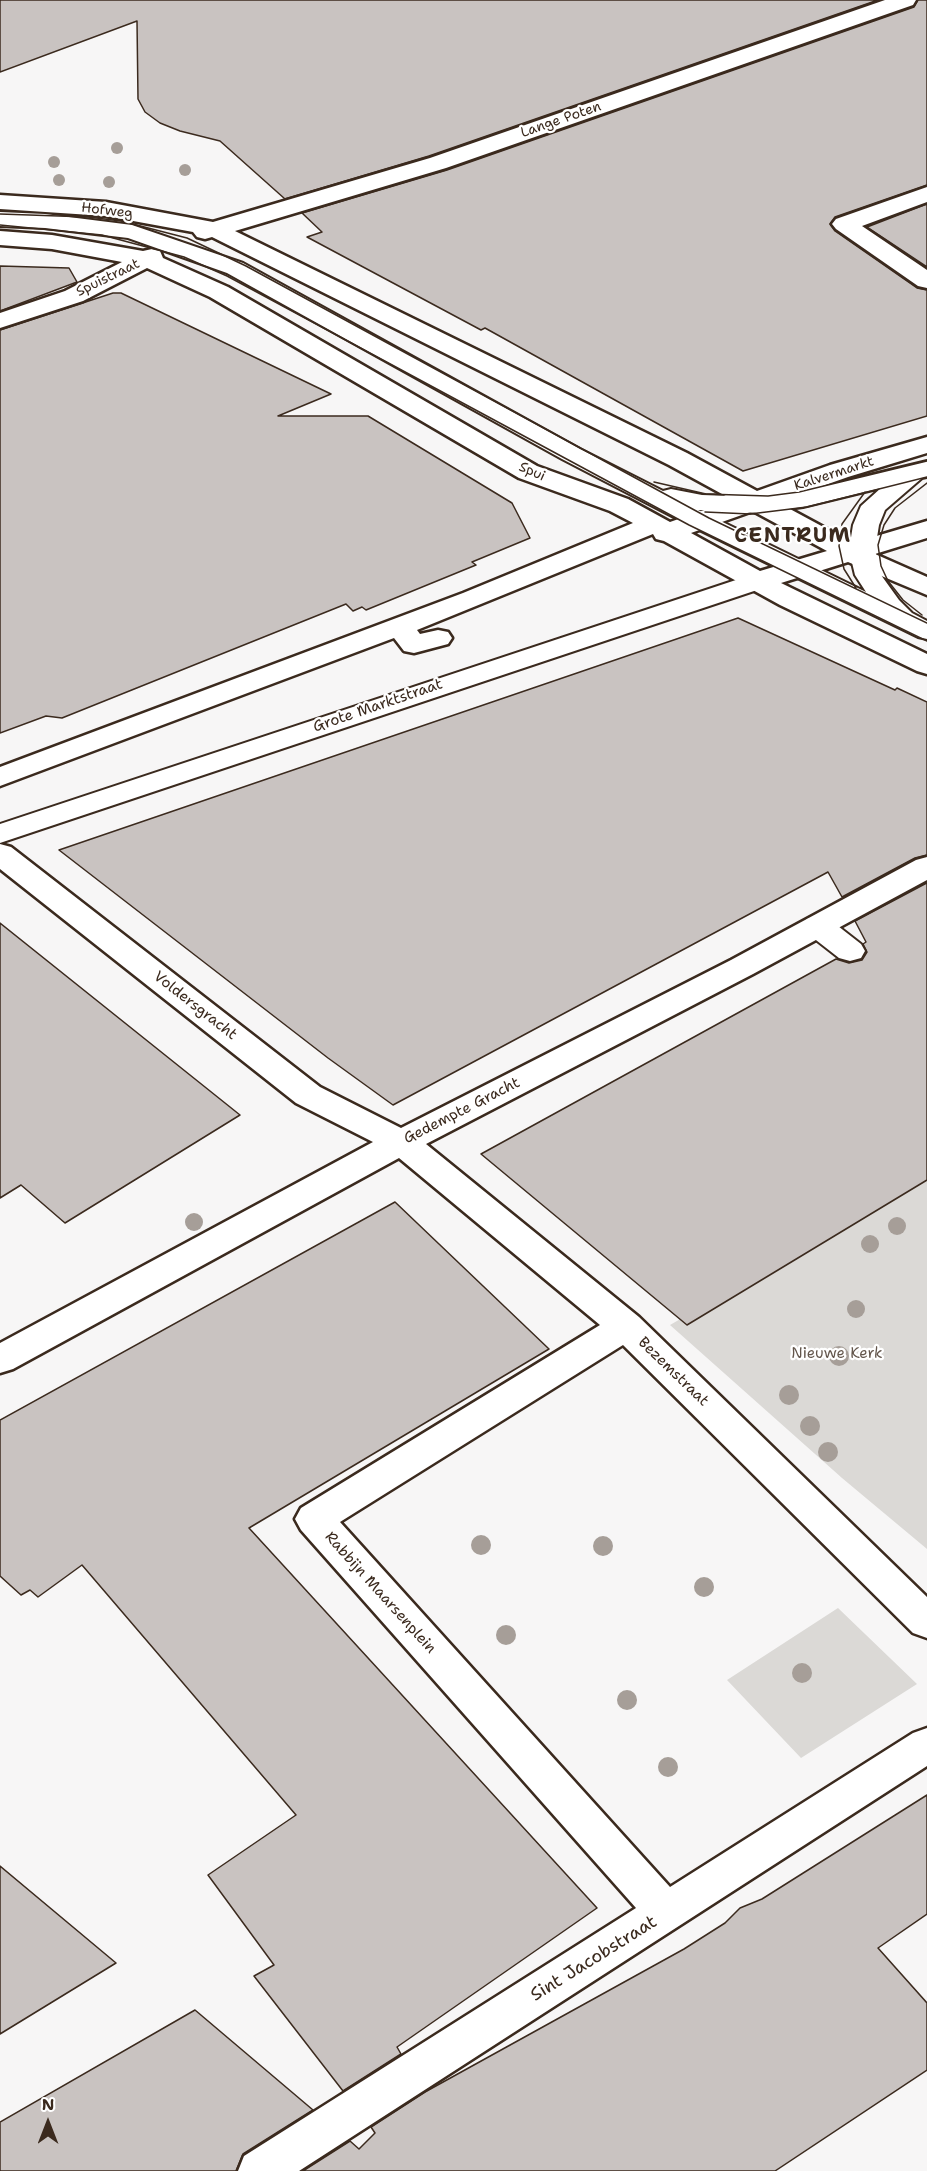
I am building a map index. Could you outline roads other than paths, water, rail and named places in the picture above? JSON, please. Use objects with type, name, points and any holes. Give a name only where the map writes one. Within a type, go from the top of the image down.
[{"type":"street","name":"Lange Poten","points":[[213,229],[438,163],[905,0]]},
{"type":"street","points":[[927,194],[844,224],[927,281]]},
{"type":"street","name":"Hofweg","points":[[0,202],[106,209],[213,229]]},
{"type":"street","name":"Spuistraat","points":[[0,321],[74,296],[172,245],[213,229]]},
{"type":"street","points":[[213,229],[678,459],[752,504],[927,587]]},
{"type":"street","points":[[0,238],[52,242],[146,259]]},
{"type":"street","name":"Spui","points":[[146,259],[219,292],[540,471],[612,502],[757,581],[927,665]]},
{"type":"street","name":"Kalvermarkt","points":[[0,777],[659,529],[700,521],[839,471],[927,445]]},
{"type":"street","points":[[757,581],[841,554],[859,554],[927,529]]},
{"type":"street","points":[[399,626],[414,645],[438,638]]},
{"type":"street","name":"Voldersgracht","points":[[0,854],[308,1095],[401,1142]]},
{"type":"street","name":"Gedempte Gracht","points":[[0,1359],[401,1142],[927,867]]},
{"type":"street","name":"Bezemstraat","points":[[401,1142],[626,1326],[927,1622]]},
{"type":"street","name":"Rabbijn Maarsenplein","points":[[626,1326],[314,1519],[666,1913]]},
{"type":"street","name":"Sint Jacobstraat","points":[[260,2171],[927,1745]]},
{"type":"lane","name":"Hofweg","points":[[0,219],[132,232],[172,245]]},
{"type":"lane","points":[[172,245],[235,268],[633,486],[919,627]]},
{"type":"lane","points":[[919,627],[890,606],[868,575],[859,554],[866,525],[874,506],[900,483],[924,470]]},
{"type":"lane","name":"Kalvermarkt","points":[[633,486],[702,503],[752,504],[803,499],[924,470]]},
{"type":"lane","name":"Grote Marktstraat","points":[[0,834],[757,581]]},
{"type":"lane","points":[[818,926],[850,951]]},
{"type":"tram line","points":[[0,214],[88,217],[121,221],[187,238],[246,266],[709,518],[927,623]]},
{"type":"tram line","points":[[0,225],[102,235],[184,257],[227,276],[689,525],[927,641]]},
{"type":"tram line","points":[[654,482],[706,494],[768,496],[799,492],[927,461]]},
{"type":"tram line","points":[[865,493],[927,477]]},
{"type":"tram line","points":[[922,615],[903,600],[888,581],[881,566],[878,545],[884,525],[895,508],[927,483]]},
{"type":"tram line","points":[[705,512],[750,514],[807,507],[865,493]]},
{"type":"tram line","points":[[856,588],[844,569],[839,546],[842,524],[865,493]]},
{"type":"district","name":"CENTRUM","points":[[793,537]]},
{"type":"park label","name":"Nieuwe Kerk","points":[[837,1354]]}]
